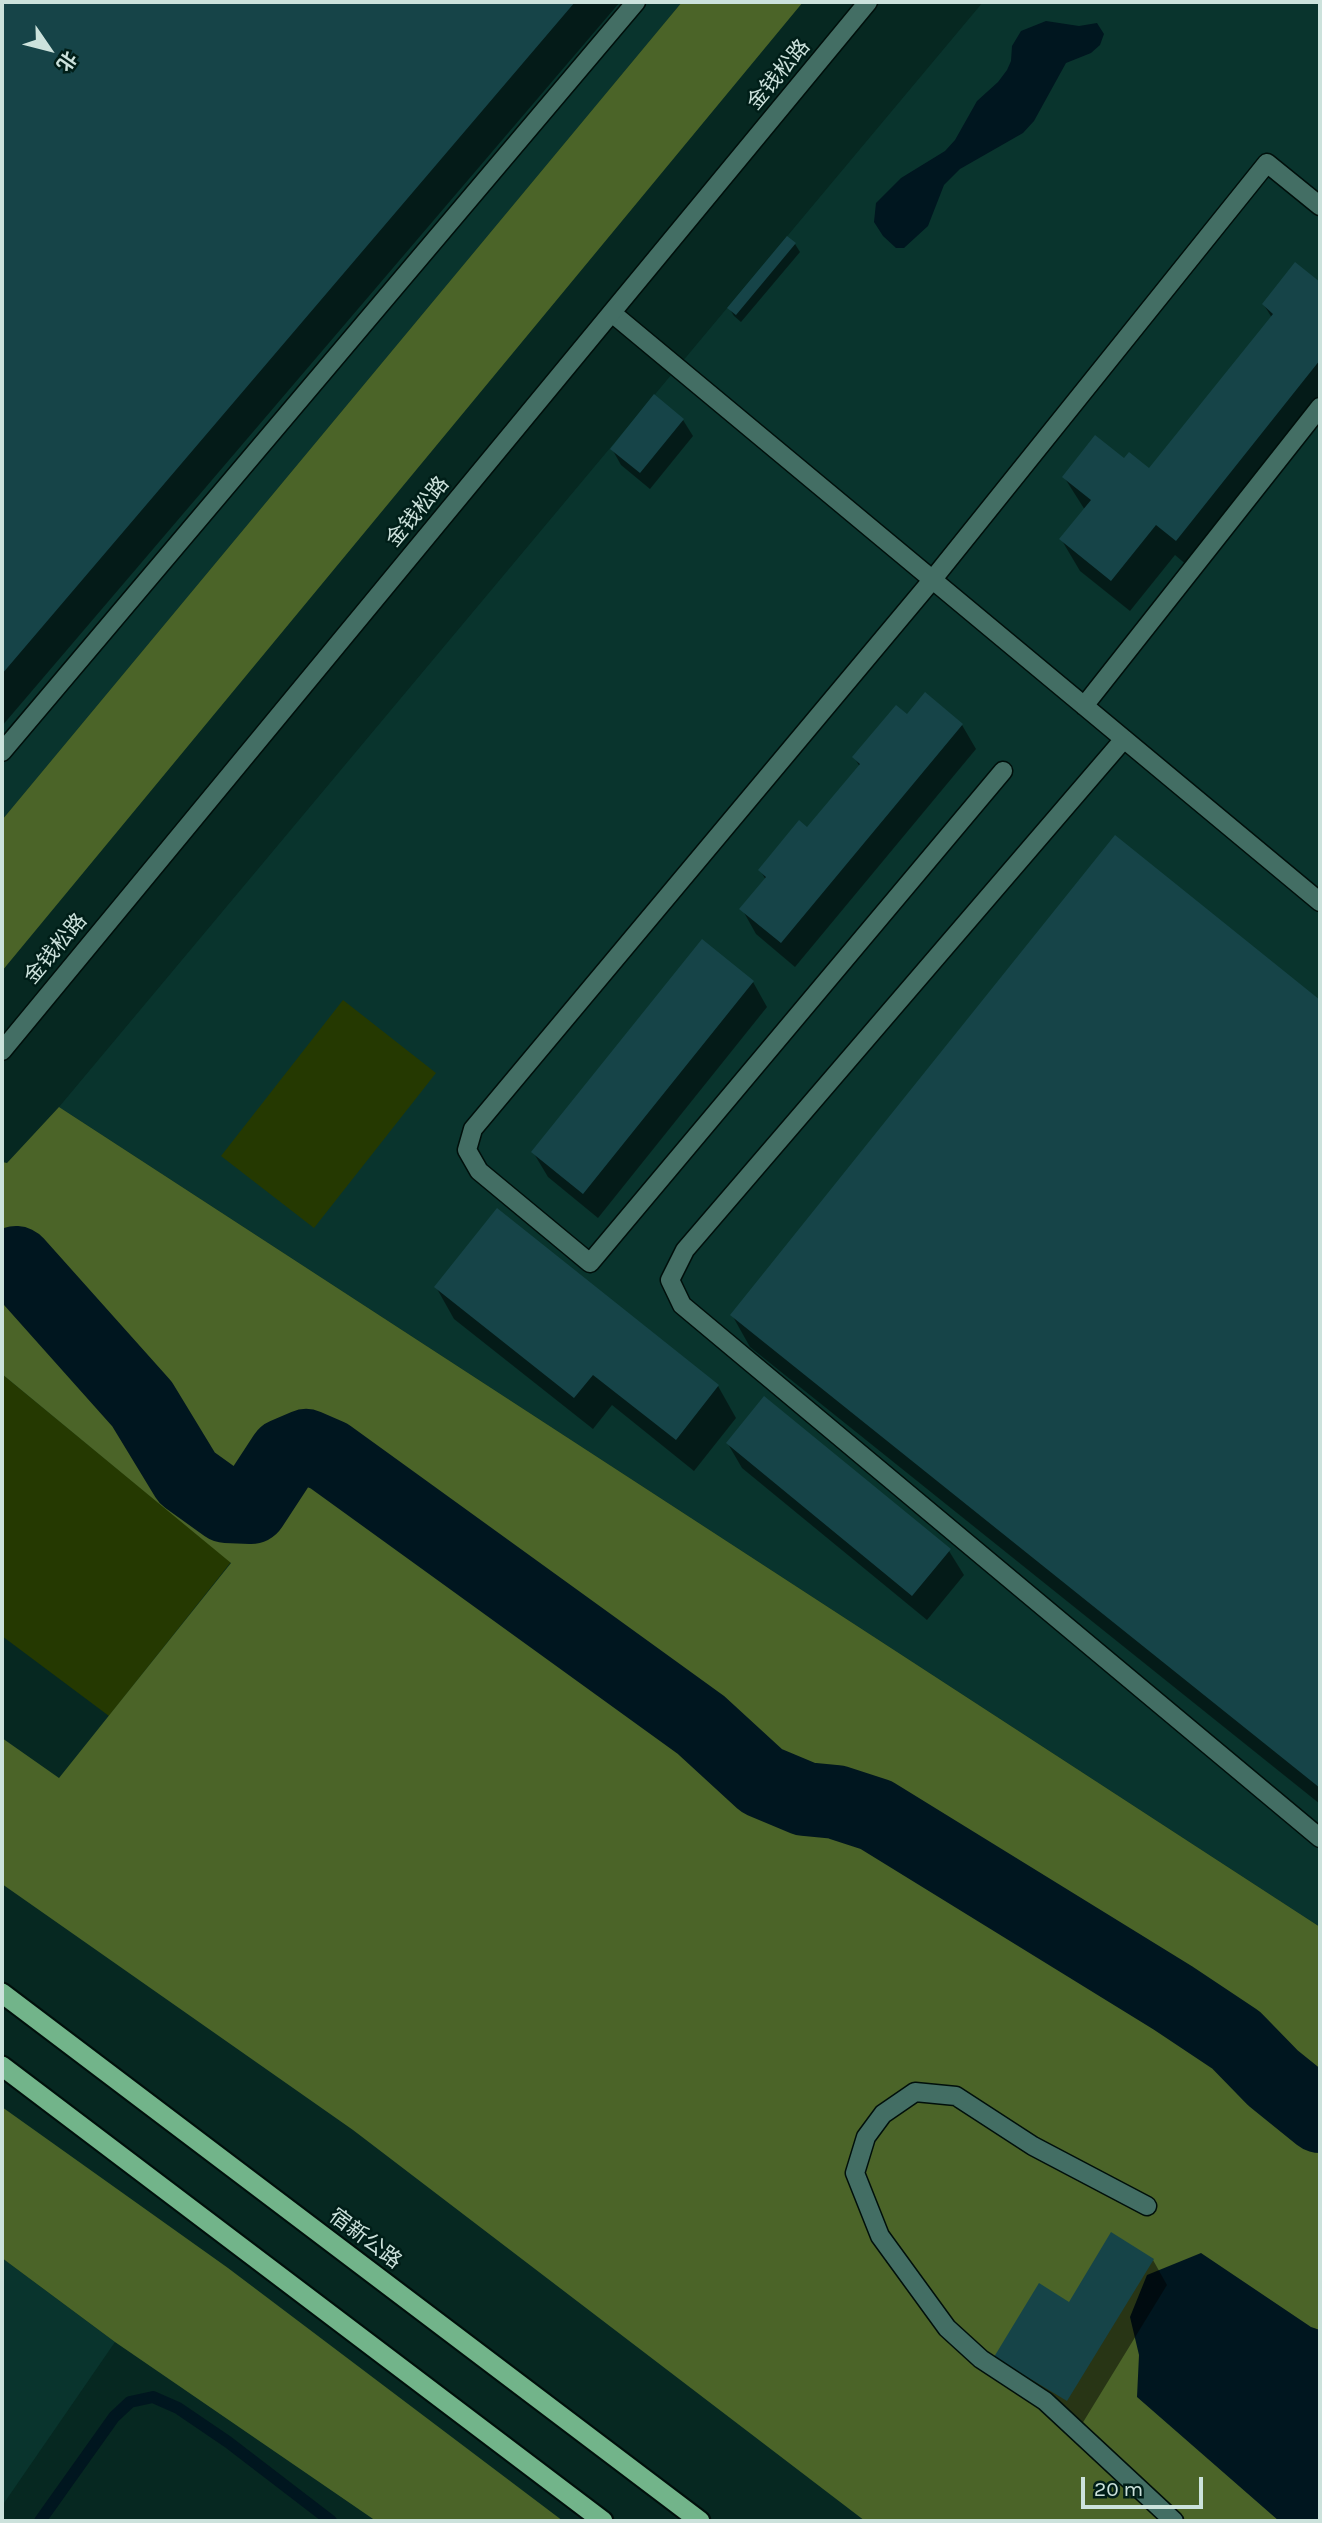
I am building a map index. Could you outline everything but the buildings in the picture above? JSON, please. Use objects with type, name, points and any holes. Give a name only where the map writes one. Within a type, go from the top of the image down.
[{"type":"highway","name":"宿新公路","points":[[2,1993],[700,2521]]},
{"type":"highway","points":[[2,2066],[603,2521]]},
{"type":"street","points":[[2,752],[636,2]]},
{"type":"street","name":"金钱松路","points":[[2,1051],[868,2]]},
{"type":"street","points":[[1003,771],[590,1263],[479,1171],[467,1150],[472,1129],[933,579],[1267,163],[1320,206]]},
{"type":"street","points":[[612,313],[1320,902]]},
{"type":"street","points":[[1084,706],[1320,407]]},
{"type":"street","points":[[1124,739],[685,1250],[670,1280],[682,1305],[1320,1839]]},
{"type":"street","points":[[1147,2206],[1033,2146],[956,2096],[915,2092],[883,2113],[866,2137],[855,2173],[880,2236],[947,2328],[981,2358],[1045,2400],[1174,2521]]},
{"type":"shaded area","points":[[2,2],[682,2],[2,820]]},
{"type":"shaded area","points":[[983,2],[1320,2],[1320,1927],[59,1107]]},
{"type":"shaded area","points":[[1046,21],[1079,26],[1097,23],[1104,34],[1100,45],[1091,53],[1066,63],[1034,121],[1023,133],[960,169],[944,185],[928,226],[904,248],[896,248],[883,236],[874,222],[876,203],[901,178],[945,151],[955,140],[977,101],[1007,70],[1012,46],[1021,31]]},
{"type":"shaded area","points":[[1201,2253],[1311,2327],[1320,2330],[1320,2521],[1279,2521],[1137,2397],[1139,2355],[1130,2317],[1147,2275]]},
{"type":"shaded area","points":[[2,2258],[115,2342],[2,2506]]},
{"type":"green space","points":[[682,2],[803,2],[2,971],[2,820]]},
{"type":"green space","points":[[343,1000],[436,1073],[314,1228],[221,1156]]},
{"type":"green space","points":[[59,1107],[1320,1927],[1320,2521],[865,2521],[353,2130],[2,1884],[2,1738],[59,1778],[231,1563],[2,1374],[2,1162],[7,1163]]},
{"type":"green space","points":[[2,1374],[231,1562],[109,1716],[2,1636]]},
{"type":"green space","points":[[2,2107],[228,2268],[563,2521],[376,2521],[115,2342],[2,2258]]},
{"type":"waterway","points":[[16,1263],[142,1404],[187,1478],[226,1506],[251,1507],[285,1455],[306,1446],[329,1456],[701,1725],[762,1781],[805,1799],[836,1802],[876,1815],[1173,1998],[1236,2040],[1273,2078],[1320,2116]]},
{"type":"waterway","points":[[40,2521],[114,2417],[130,2402],[153,2397],[178,2408],[228,2442],[331,2521]]}]
